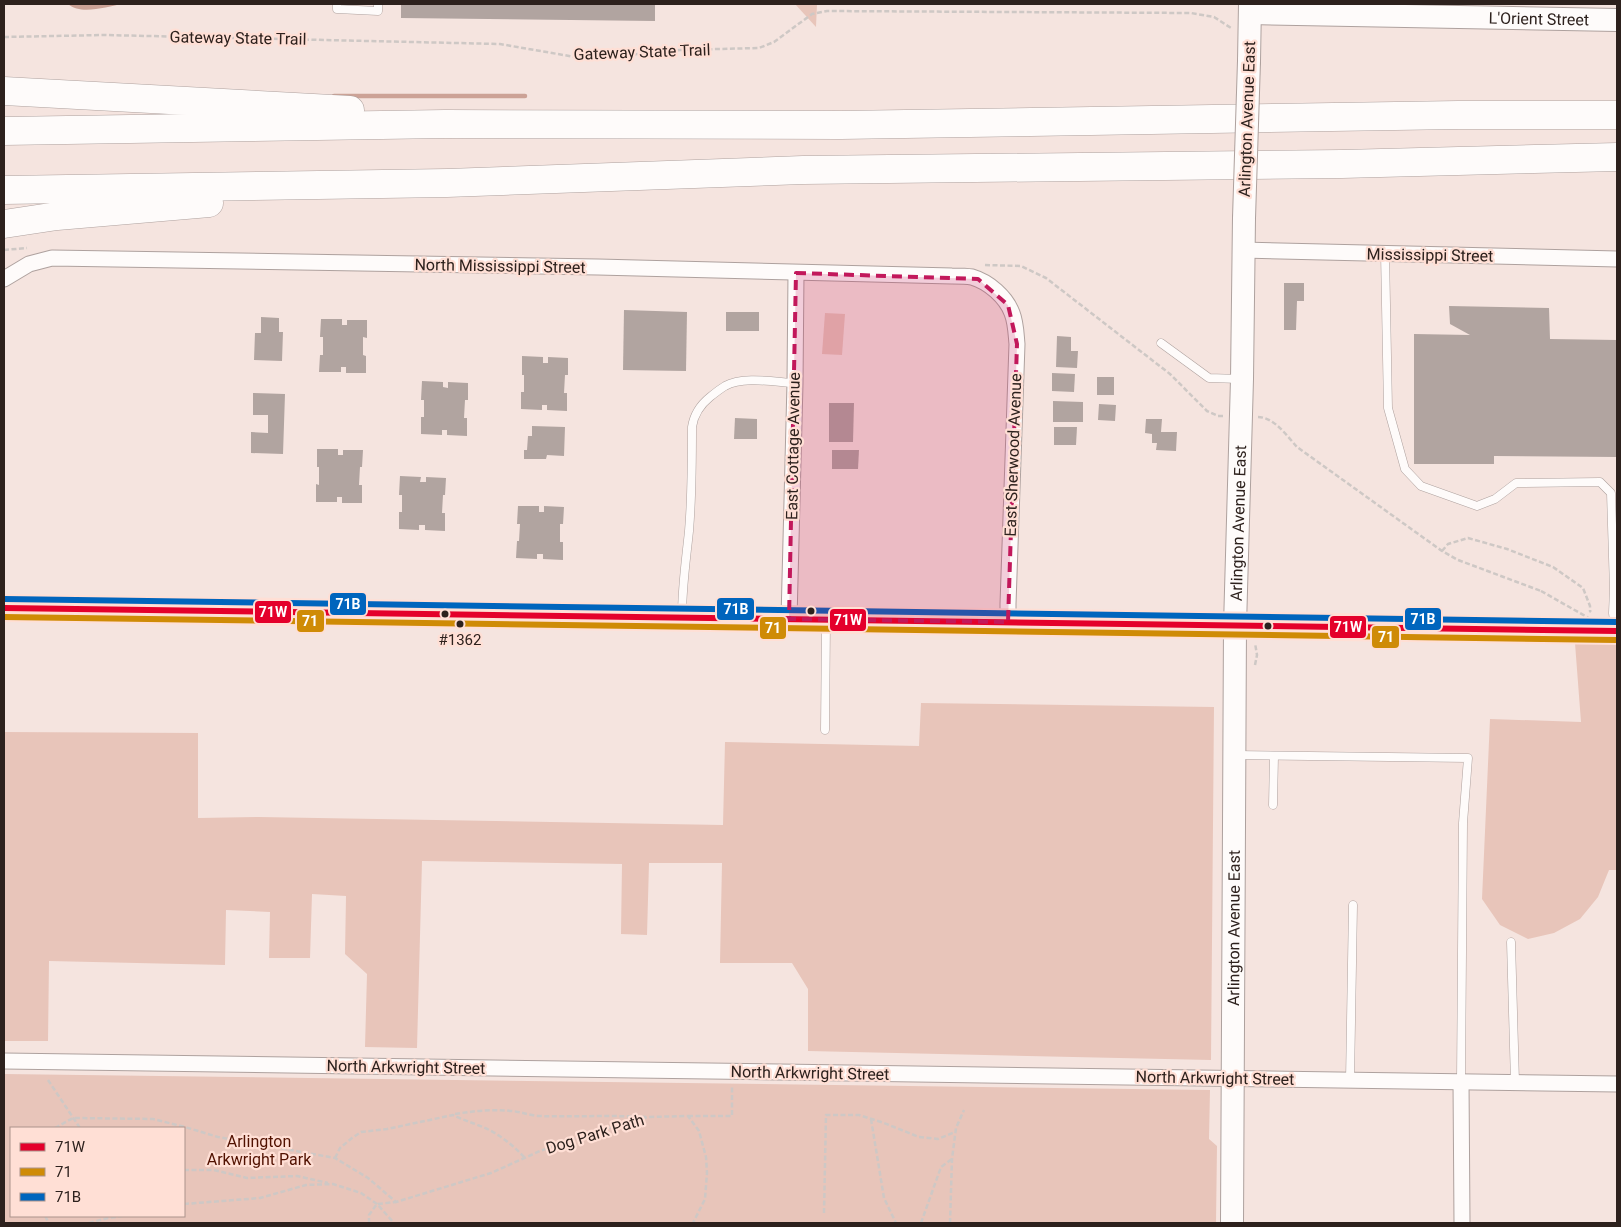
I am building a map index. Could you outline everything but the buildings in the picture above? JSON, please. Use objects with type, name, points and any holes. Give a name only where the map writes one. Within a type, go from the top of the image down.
[{"type":"highway","points":[[4,91],[374,111],[445,124]]},
{"type":"highway","points":[[4,131],[445,124],[841,125],[1617,114]]},
{"type":"highway","points":[[4,190],[446,183],[803,170],[1342,164],[1617,157]]},
{"type":"highway","points":[[4,224],[57,216],[208,204],[377,194],[446,183]]},
{"type":"street","name":"L'Orient Street","points":[[1250,8],[1617,20]]},
{"type":"street","name":"Arlington Avenue East","points":[[1232,1223],[1235,626],[1242,379],[1242,250],[1250,8]]},
{"type":"street","name":"Mississippi Street","points":[[1242,250],[1617,259]]},
{"type":"street","name":"North Mississippi Street","points":[[4,278],[29,264],[52,258],[598,267],[970,277],[984,282],[997,292]]},
{"type":"street","name":"East Cottage Avenue","points":[[789,619],[796,273]]},
{"type":"street","name":"East Sherwood Avenue","points":[[997,292],[1012,313],[1017,344],[1008,622]]},
{"type":"street","points":[[4,608],[1235,626],[1616,627]]},
{"type":"street","name":"North Arkwright Street","points":[[4,1061],[1617,1084]]},
{"type":"street","points":[[1461,1081],[1462,1223]]},
{"type":"lane","points":[[337,4],[337,9],[378,11],[378,4]]},
{"type":"lane","points":[[1385,253],[1388,408],[1405,469],[1422,486],[1477,506],[1494,499],[1516,483],[1600,482],[1611,493],[1616,627]]},
{"type":"lane","points":[[1160,343],[1209,378],[1242,379]]},
{"type":"lane","points":[[682,618],[682,585],[690,505],[693,419],[707,399],[732,383],[750,381],[795,383]]},
{"type":"lane","points":[[825,730],[826,620]]},
{"type":"lane","points":[[1234,755],[1468,758],[1463,824],[1461,1081]]},
{"type":"lane","points":[[1273,805],[1274,756]]},
{"type":"lane","points":[[1350,1080],[1353,905]]},
{"type":"lane","points":[[1511,942],[1515,1082]]},
{"type":"path","name":"Gateway State Trail","points":[[4,37],[105,36],[500,44],[575,57],[606,57],[680,50],[759,48],[774,42],[812,14],[826,11],[1191,13],[1214,17],[1229,26],[1234,32]]},
{"type":"path","points":[[979,265],[1022,266],[1046,278],[1170,374],[1207,411],[1218,416],[1225,416]]},
{"type":"path","points":[[1264,417],[1278,426],[1297,447],[1442,551],[1458,560],[1541,592],[1616,627]]},
{"type":"path","points":[[1442,551],[1448,544],[1468,538],[1507,549],[1553,567],[1583,588],[1590,611],[1616,627]]},
{"type":"path","name":"Dog Park Path","points":[[377,1204],[396,1202],[490,1173],[593,1132],[648,1117],[732,1116],[731,1071]]},
{"type":"path","points":[[48,1080],[79,1127]]},
{"type":"path","points":[[335,1158],[340,1148],[361,1132],[387,1129],[453,1114],[483,1110],[513,1111],[544,1116],[606,1115],[648,1117]]},
{"type":"path","points":[[950,1223],[952,1159],[955,1132],[964,1110]]},
{"type":"path","points":[[453,1114],[498,1136],[515,1147],[525,1158]]},
{"type":"path","points":[[824,1213],[826,1115],[860,1115],[919,1137],[938,1139],[955,1132]]},
{"type":"path","points":[[688,1116],[700,1131],[706,1157],[707,1173],[704,1199],[693,1223]]},
{"type":"path","points":[[57,1127],[73,1118],[153,1119],[218,1137],[335,1158],[368,1178],[396,1202]]},
{"type":"path","points":[[872,1119],[884,1198],[896,1223]]},
{"type":"path","points":[[921,1223],[941,1167],[952,1159]]},
{"type":"path","points":[[185,1170],[214,1170],[247,1178],[297,1176],[333,1184],[361,1193],[377,1204],[394,1223]]},
{"type":"path","points":[[185,1204],[260,1198],[306,1185],[333,1184]]},
{"type":"path","points":[[369,1223],[369,1215],[377,1204]]},
{"type":"path","points":[[90,1223],[115,1217]]},
{"type":"highlighted area","points":[[796,273],[978,279],[1008,305],[1017,344],[1008,622],[789,619]]},
{"type":"green space","points":[[795,4],[817,4],[816,27]]},
{"type":"green space","points":[[825,313],[845,314],[842,355],[822,354]]},
{"type":"green space","points":[[1574,630],[1617,638],[1617,870],[1609,870],[1598,897],[1580,919],[1554,933],[1528,939],[1500,925],[1482,899],[1490,719],[1581,722]]},
{"type":"green space","points":[[921,703],[1214,707],[1211,1060],[808,1051],[808,989],[792,963],[720,963],[722,863],[649,863],[647,935],[621,934],[622,864],[422,861],[417,1048],[365,1047],[367,974],[345,954],[346,896],[312,894],[310,958],[269,958],[270,912],[226,910],[225,965],[49,961],[48,1041],[4,1041],[4,732],[198,733],[198,818],[259,817],[723,825],[725,742],[919,746]]},
{"type":"green space","name":"Arlington Arkwright Park","points":[[4,1074],[1210,1090],[1209,1139],[1217,1146],[1216,1223],[4,1223]]},
{"type":"shaded area","points":[[68,4],[123,4],[87,10],[74,8]]},
{"type":"waterway","points":[[334,96],[525,96]]},
{"type":"transit line","name":"71B","points":[[4,599],[1617,622]]},
{"type":"transit line","name":"71W","points":[[4,608],[1617,631]]},
{"type":"transit line","name":"71","points":[[4,617],[1617,640]]},
{"type":"place","name":"#1362","points":[[460,624]]}]
